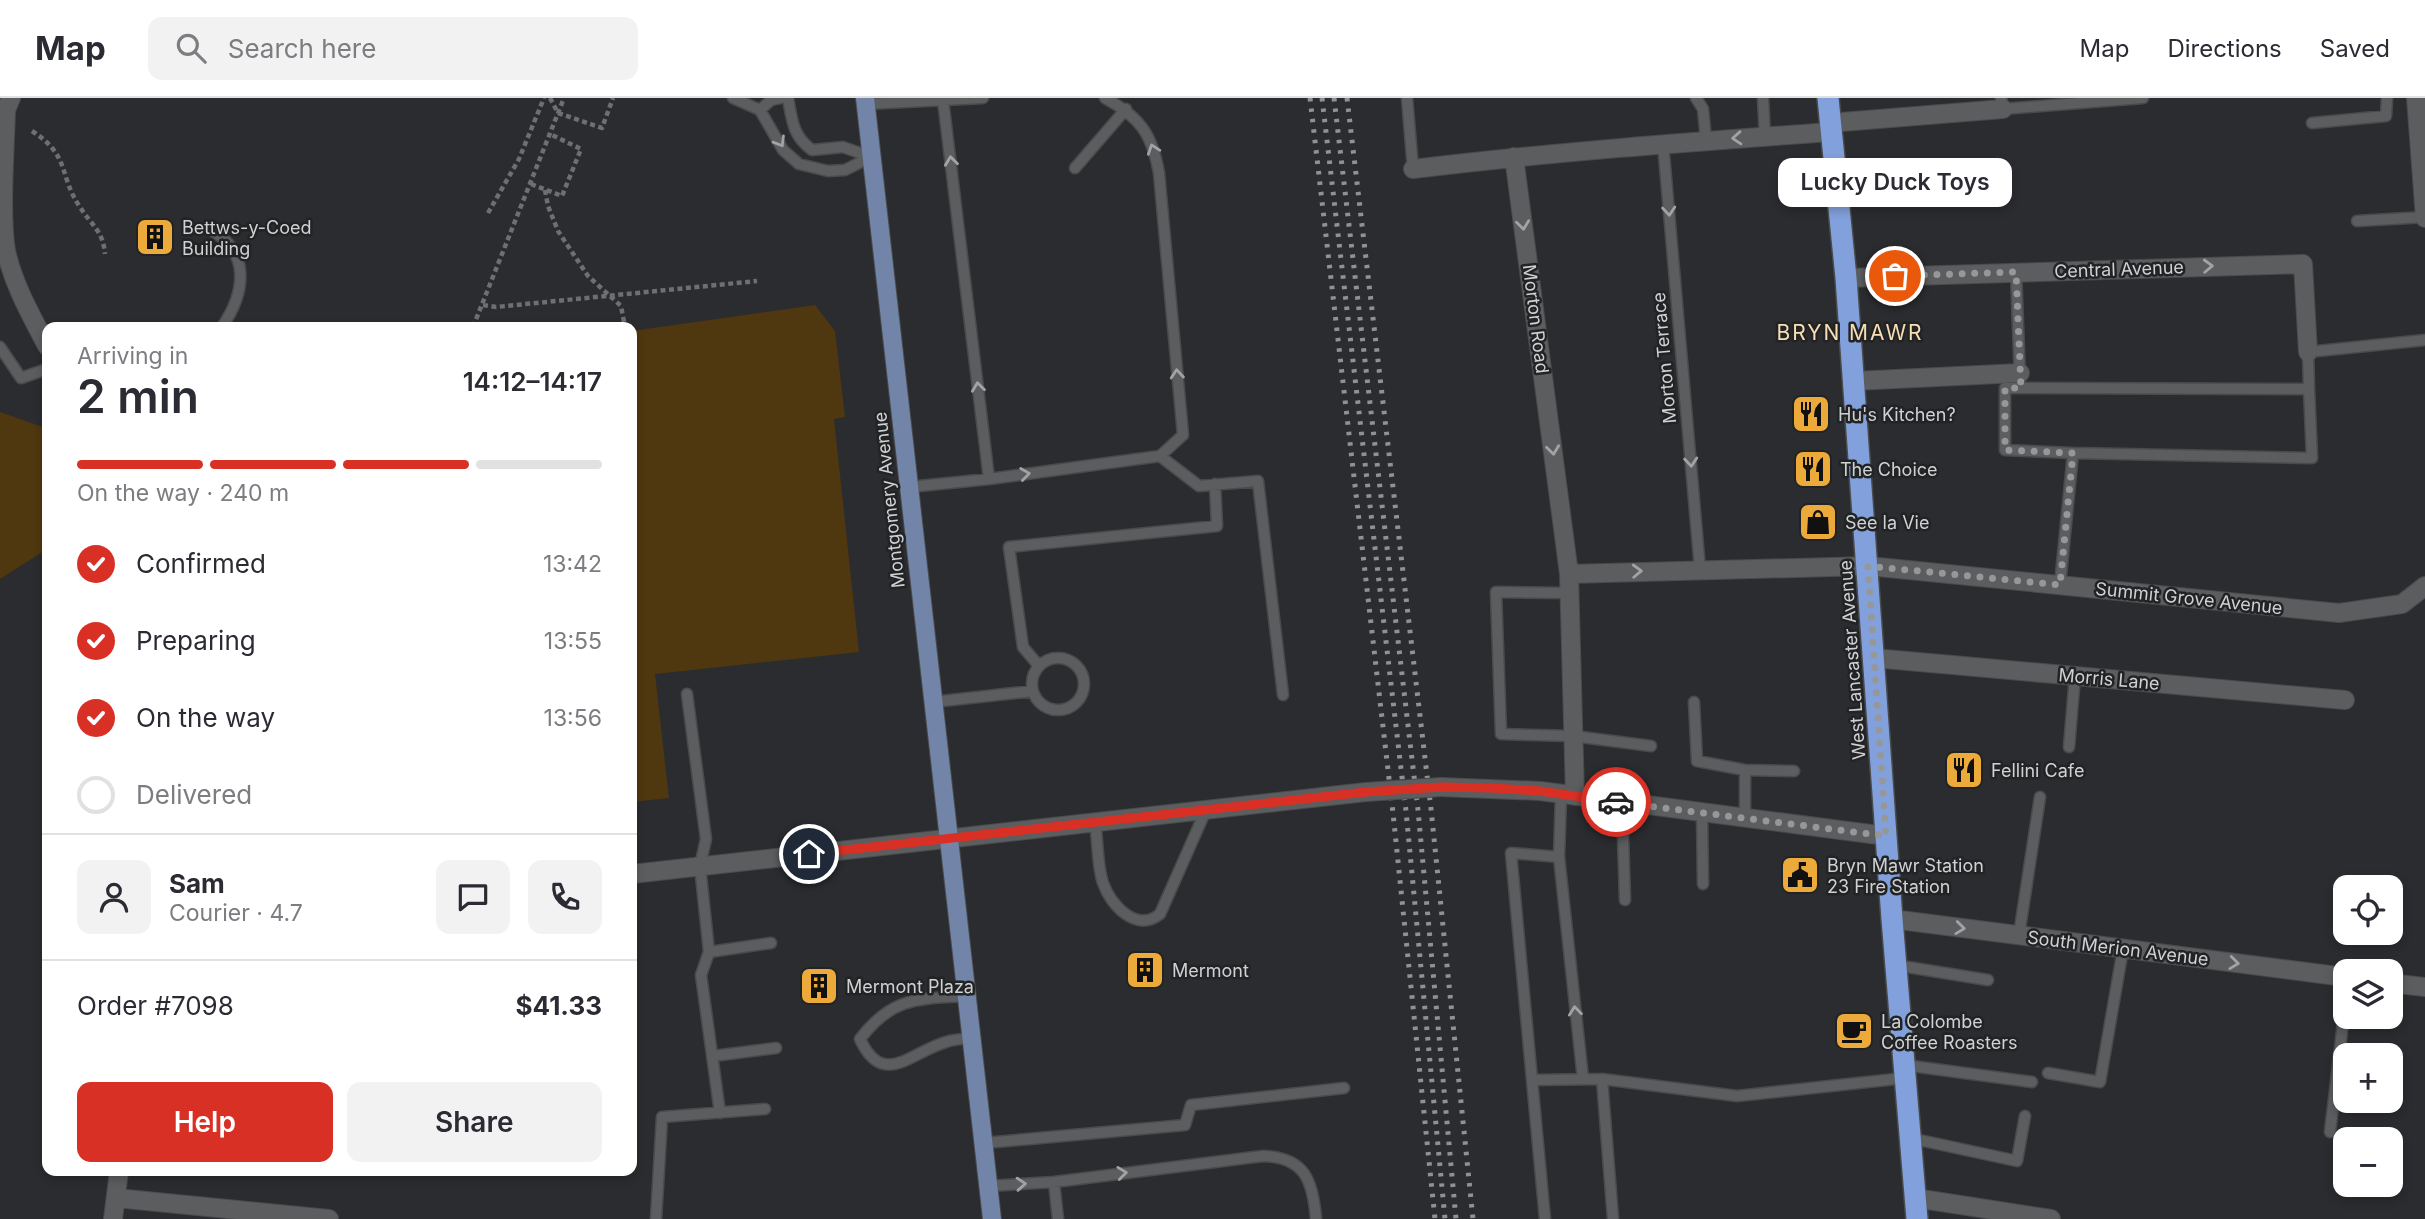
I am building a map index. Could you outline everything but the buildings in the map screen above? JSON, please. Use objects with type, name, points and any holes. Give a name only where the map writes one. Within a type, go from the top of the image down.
[{"type":"highway","name":"West Lancaster Avenue","points":[[1828,98],[1846,278],[1895,965],[1916,1209]]},
{"type":"main road","name":"Montgomery Avenue","points":[[865,101],[992,1219]]},
{"type":"street","points":[[11,98],[6,110],[3,251],[18,292],[42,337]]},
{"type":"street","points":[[2416,98],[2425,218]]},
{"type":"street","points":[[1413,169],[1663,143],[1765,136],[2002,104]]},
{"type":"street","name":"Morton Road","points":[[1514,157],[1569,574],[1573,736],[1568,795]]},
{"type":"street","name":"Central Avenue","points":[[1846,278],[2303,264],[2308,352]]},
{"type":"street","points":[[1854,381],[2020,381]]},
{"type":"street","name":"Summit Grove Avenue","points":[[1569,574],[1868,566],[2339,612],[2402,604],[2425,586]]},
{"type":"street","name":"Morris Lane","points":[[1874,658],[2345,699]]},
{"type":"street","points":[[637,873],[1366,792],[1441,787],[1568,795],[1886,836]]},
{"type":"street","name":"South Merion Avenue","points":[[1892,919],[2333,975]]},
{"type":"street","points":[[2403,984],[2425,987]]},
{"type":"street","points":[[113,1219],[118,1176]]},
{"type":"street","points":[[116,1198],[329,1219]]},
{"type":"street","points":[[1916,1209],[2051,1219]]},
{"type":"lane","points":[[733,98],[760,110],[783,149],[799,164],[828,171],[845,170],[871,157]]},
{"type":"lane","points":[[760,110],[771,100],[781,98]]},
{"type":"lane","points":[[788,98],[794,131],[800,141],[812,150],[843,147],[871,157]]},
{"type":"lane","points":[[865,101],[983,98]]},
{"type":"lane","points":[[909,487],[1160,456],[1183,435],[1155,149],[1144,127],[1126,110],[1105,98]]},
{"type":"lane","points":[[1406,98],[1413,169]]},
{"type":"lane","points":[[1696,98],[1703,109],[1706,141]]},
{"type":"lane","points":[[1763,98],[1765,136]]},
{"type":"lane","points":[[2002,104],[2143,98]]},
{"type":"lane","points":[[2312,123],[2386,116],[2387,98]]},
{"type":"lane","points":[[943,100],[989,479]]},
{"type":"lane","points":[[1075,168],[1126,110]]},
{"type":"lane","name":"Morton Terrace","points":[[1663,143],[1700,569]]},
{"type":"lane","points":[[2357,221],[2425,218]]},
{"type":"lane","points":[[209,229],[224,237],[236,251],[240,274],[238,295],[224,322]]},
{"type":"lane","points":[[2016,272],[2020,381]]},
{"type":"lane","points":[[2309,389],[2020,381],[2005,388],[2005,450],[2312,458],[2308,352],[2425,340]]},
{"type":"lane","points":[[0,347],[21,378],[42,371]]},
{"type":"lane","points":[[2060,585],[2073,453]]},
{"type":"lane","points":[[1160,456],[1199,486],[1258,481],[1283,695]]},
{"type":"lane","points":[[1039,666],[1023,647],[1009,547],[1217,526],[1215,484]]},
{"type":"lane","points":[[1570,593],[1496,592],[1501,734],[1573,736],[1651,746]]},
{"type":"lane","points":[[1055,658],[1064,659],[1079,668],[1084,685],[1077,702],[1061,710],[1044,706],[1033,691],[1032,682],[1039,666],[1055,658]]},
{"type":"lane","points":[[2069,747],[2075,676]]},
{"type":"lane","points":[[933,702],[1033,691]]},
{"type":"lane","points":[[687,694],[706,839],[700,866],[709,951],[701,975],[720,1113]]},
{"type":"lane","points":[[1694,702],[1697,761],[1745,769],[1794,771]]},
{"type":"lane","points":[[1745,769],[1745,818]]},
{"type":"lane","points":[[1568,795],[1559,857],[1583,1079]]},
{"type":"lane","points":[[2019,935],[2040,797]]},
{"type":"lane","points":[[1622,803],[1625,901]]},
{"type":"lane","points":[[1095,822],[1103,882],[1130,918],[1148,921],[1160,914],[1206,810]]},
{"type":"lane","points":[[1702,813],[1703,884]]},
{"type":"lane","points":[[1545,1219],[1511,853],[1559,857]]},
{"type":"lane","points":[[709,951],[771,943]]},
{"type":"lane","points":[[2048,1073],[2100,1082],[2123,949]]},
{"type":"lane","points":[[1895,965],[1988,981]]},
{"type":"lane","points":[[967,996],[924,999],[897,1005],[873,1021],[860,1040],[867,1055],[884,1065],[896,1066],[947,1041],[973,1038]]},
{"type":"lane","points":[[2330,1132],[2342,1029]]},
{"type":"lane","points":[[713,1056],[776,1048]]},
{"type":"lane","points":[[1532,1080],[1602,1079],[1737,1096],[1905,1072],[2032,1082]]},
{"type":"lane","points":[[1602,1079],[1613,1219]]},
{"type":"lane","points":[[984,1143],[1185,1125],[1192,1105],[1344,1088]]},
{"type":"lane","points":[[656,1219],[662,1117],[765,1109]]},
{"type":"lane","points":[[1910,1138],[2017,1161],[2025,1116]]},
{"type":"lane","points":[[988,1186],[1054,1182],[1278,1156],[1303,1171],[1311,1184],[1316,1219]]},
{"type":"lane","points":[[1054,1182],[1058,1219]]},
{"type":"path","points":[[488,213],[519,159],[544,98]]},
{"type":"path","points":[[550,98],[558,113],[602,128],[613,98]]},
{"type":"path","points":[[475,322],[564,98]]},
{"type":"path","points":[[32,131],[47,141],[59,157],[81,210],[99,231],[105,254]]},
{"type":"path","points":[[531,184],[562,196],[581,149],[550,134]]},
{"type":"path","points":[[545,190],[558,231],[573,257],[588,276],[621,306],[624,322]]},
{"type":"path","points":[[483,306],[496,307],[757,281]]},
{"type":"shaded area","points":[[815,305],[835,331],[845,417],[834,419],[859,652],[655,674],[669,798],[637,801],[637,330]]},
{"type":"shaded area","points":[[0,412],[42,427],[42,552],[0,579]]},
{"type":"railway","points":[[1310,98],[1393,813],[1435,1219]]},
{"type":"railway","points":[[1322,98],[1406,811],[1445,1219]]},
{"type":"railway","points":[[1334,98],[1418,810],[1456,1219]]},
{"type":"railway","points":[[1347,98],[1431,809],[1473,1219]]},
{"type":"way so far","points":[[1616,802],[1886,836],[1868,566],[2060,585],[2073,453],[2005,450],[2005,388],[2021,388],[2016,272],[1895,276]]},
{"type":"place","name":"Bettws-y-Coed Building","points":[[155,237]]},
{"type":"place","name":"Lucky Duck Toys","points":[[1895,276]]},
{"type":"place","name":"Hu's Kitchen?","points":[[1811,414]]},
{"type":"place","name":"The Choice","points":[[1813,469]]},
{"type":"place","name":"See la Vie","points":[[1818,522]]},
{"type":"place","name":"Fellini Cafe","points":[[1964,770]]},
{"type":"place","name":"Bryn Mawr Station 23 Fire Station","points":[[1800,875]]},
{"type":"place","name":"Mermont","points":[[1145,970]]},
{"type":"place","name":"Mermont Plaza","points":[[819,986]]},
{"type":"place","name":"La Colombe Coffee Roasters","points":[[1854,1031]]},
{"type":"district","name":"BRYN MAWR","points":[[1850,332]]},
{"type":"route","points":[[809,854],[1366,792],[1441,787],[1540,791],[1616,802]]}]
